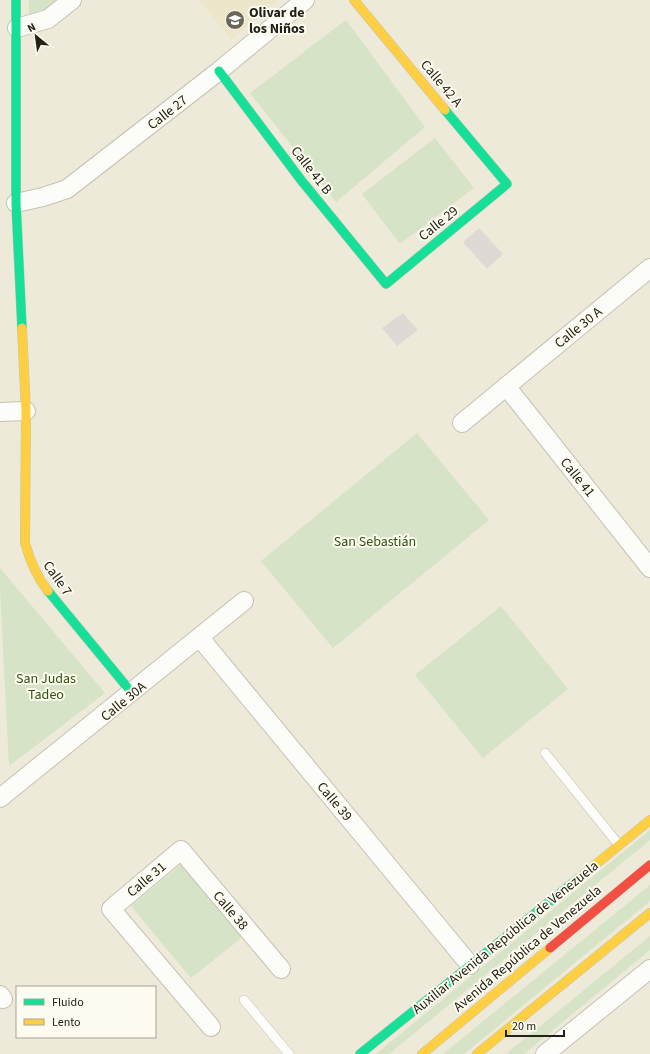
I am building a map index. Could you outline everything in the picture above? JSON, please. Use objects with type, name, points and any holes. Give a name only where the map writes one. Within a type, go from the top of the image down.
[{"type":"street","name":"Calle 7","points":[[16,0],[16,203],[26,411],[25,543],[30,560],[39,580],[132,693]]},
{"type":"street","points":[[17,28],[48,19],[72,0]]},
{"type":"street","name":"Calle 27","points":[[16,203],[43,197],[67,188],[219,72],[305,0]]},
{"type":"street","name":"Calle 42 A","points":[[354,0],[507,184]]},
{"type":"street","name":"Calle 41 B","points":[[219,72],[301,180],[386,284]]},
{"type":"street","name":"Calle 29","points":[[386,284],[507,184]]},
{"type":"street","name":"Calle 30 A","points":[[506,386],[650,268]]},
{"type":"street","points":[[462,423],[506,386]]},
{"type":"street","name":"Calle 41","points":[[506,386],[650,568]]},
{"type":"street","points":[[0,412],[26,411]]},
{"type":"street","name":"Calle 30A","points":[[0,798],[132,693],[244,601]]},
{"type":"street","name":"Calle 39","points":[[200,638],[470,965]]},
{"type":"street","name":"Auxiliar Avenida República de Venezuela","points":[[360,1054],[650,820]]},
{"type":"street","name":"Calle 31","points":[[181,850],[111,909],[211,1027]]},
{"type":"street","name":"Calle 38","points":[[181,850],[281,969]]},
{"type":"street","name":"Avenida República de Venezuela","points":[[422,1054],[650,865]]},
{"type":"street","points":[[477,1054],[650,913]]},
{"type":"street","points":[[545,1054],[650,968]]},
{"type":"lane","points":[[545,753],[619,845]]},
{"type":"lane","points":[[244,1000],[290,1054]]},
{"type":"shaded area","name":"Olivar de los Niños","points":[[199,0],[278,0],[231,40]]},
{"type":"green space","points":[[29,0],[69,0],[29,15]]},
{"type":"green space","points":[[346,20],[425,127],[336,202],[250,93]]},
{"type":"green space","points":[[435,138],[474,188],[400,244],[362,194]]},
{"type":"green space","name":"San Sebastián","points":[[417,433],[489,520],[333,648],[261,561]]},
{"type":"green space","name":"San Judas Tadeo","points":[[0,568],[105,693],[9,766],[0,587]]},
{"type":"green space","points":[[501,606],[568,689],[483,758],[415,675]]},
{"type":"green space","points":[[650,830],[650,840],[389,1054],[376,1054]]},
{"type":"green space","points":[[184,862],[244,936],[191,978],[131,906]]},
{"type":"green space","points":[[650,885],[650,901],[464,1054],[443,1054]]},
{"type":"green space","points":[[650,936],[650,950],[524,1054],[506,1054]]},
{"type":"building","points":[[479,228],[503,254],[487,269],[463,242]]},
{"type":"building","points":[[403,313],[418,330],[397,346],[382,328]]},
{"type":"traffic: fast","points":[[16,0],[16,203],[22,328]]},
{"type":"traffic: fast","points":[[219,71],[301,180],[386,284],[507,184],[445,110]]},
{"type":"traffic: fast","points":[[48,591],[132,693]]},
{"type":"traffic: fast","points":[[360,1054],[579,878]]},
{"type":"traffic: slow","points":[[354,0],[445,110]]},
{"type":"traffic: slow","points":[[22,328],[26,411],[25,543],[34,568],[48,591]]},
{"type":"traffic: slow","points":[[579,878],[650,820]]},
{"type":"traffic: slow","points":[[477,1054],[650,913]]},
{"type":"traffic: slow","points":[[422,1054],[550,948]]},
{"type":"traffic: jam","points":[[550,948],[650,865]]},
{"type":"place","name":"Olivar de los Niños","points":[[235,20]]}]
